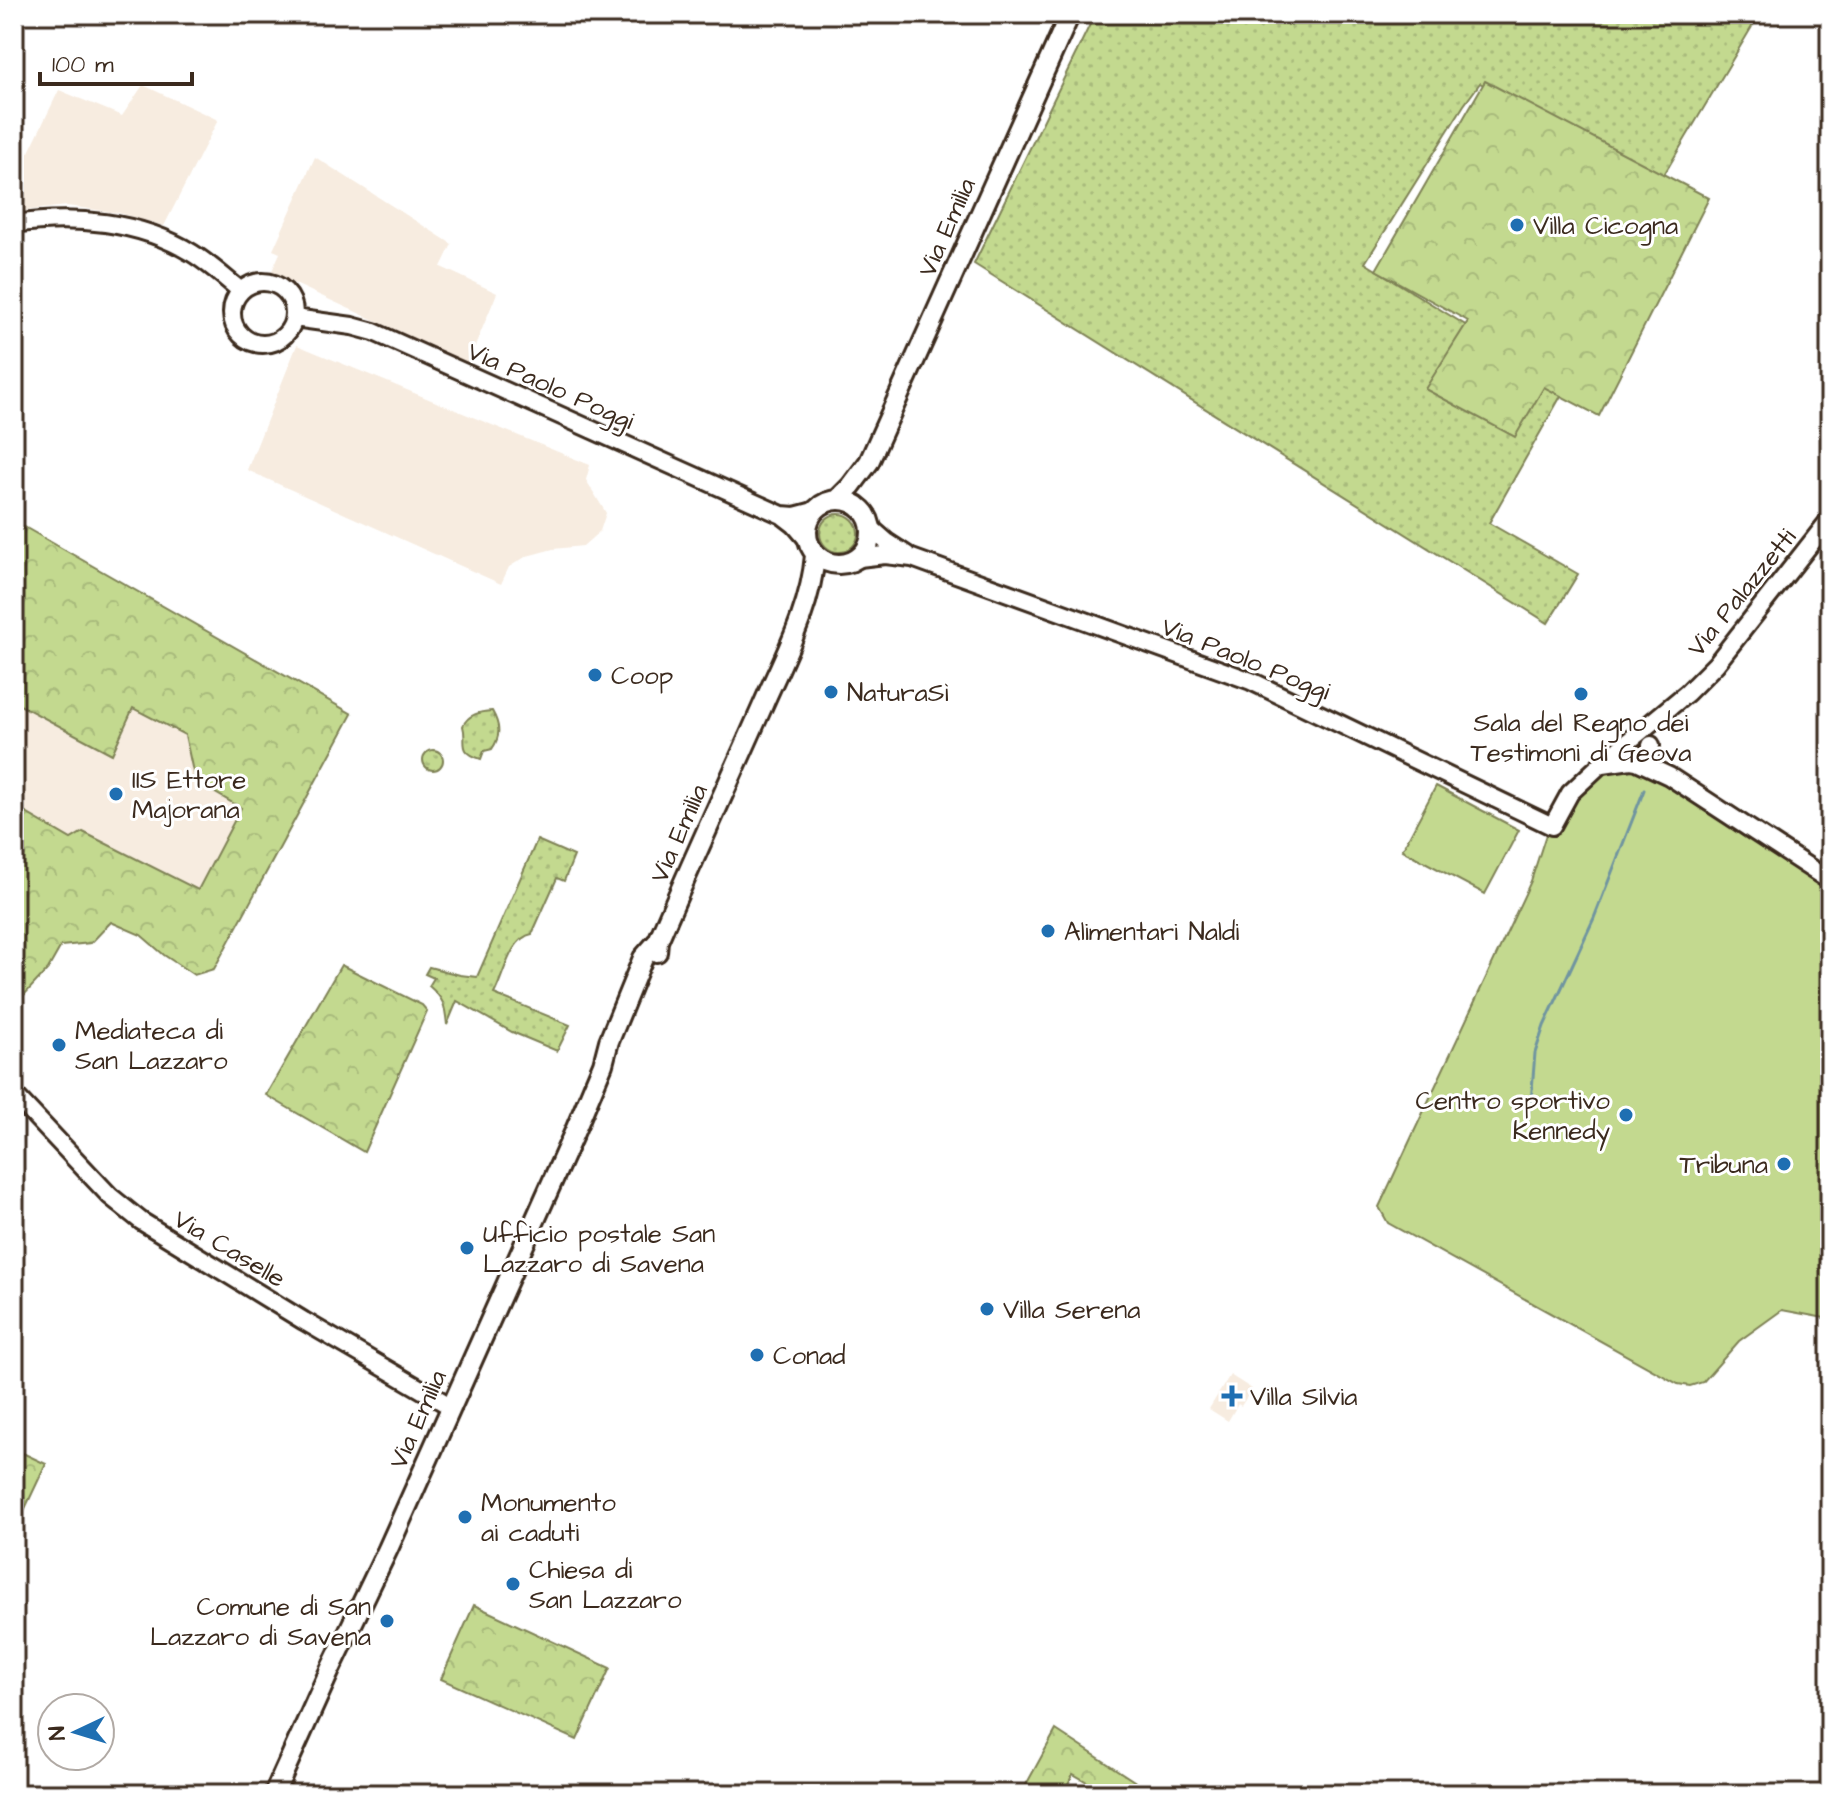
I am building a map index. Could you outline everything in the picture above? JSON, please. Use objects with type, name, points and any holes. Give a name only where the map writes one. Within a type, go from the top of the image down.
[{"type":"main road","name":"Via Emilia","points":[[837,500],[869,462],[1070,14]]},
{"type":"main road","points":[[14,224],[41,220],[82,221],[148,233],[190,252],[241,291]]},
{"type":"main road","points":[[267,282],[280,287],[290,298],[294,318],[288,332],[277,341],[262,344],[243,337],[236,329],[232,309],[241,291],[253,284],[267,282]]},
{"type":"main road","name":"Via Paolo Poggi","points":[[294,318],[374,332],[782,515],[795,525],[811,547]]},
{"type":"main road","name":"Via Emilia","points":[[868,521],[866,484],[869,462]]},
{"type":"main road","points":[[782,515],[795,516],[814,511],[823,504],[837,500],[853,503],[868,521],[869,543],[859,558],[839,565],[826,563],[811,547],[807,525],[814,511]]},
{"type":"main road","name":"Via Palazzetti","points":[[1552,826],[1570,793],[1687,693],[1716,664],[1830,519]]},
{"type":"main road","name":"Via Paolo Poggi","points":[[868,521],[894,547],[912,558]]},
{"type":"main road","name":"Via Emilia","points":[[274,1794],[388,1549],[556,1173],[603,1064],[609,1041],[643,958],[658,941],[802,614],[812,582],[811,547]]},
{"type":"main road","name":"Via Paolo Poggi","points":[[859,558],[892,555],[912,558],[1251,681],[1552,826]]},
{"type":"main road","name":"Via Emilia","points":[[802,614],[820,586],[839,565]]},
{"type":"main road","name":"Via Palazzetti","points":[[1643,755],[1687,693]]},
{"type":"main road","points":[[1643,755],[1644,737],[1632,739],[1626,752],[1643,755],[1669,776],[1830,881]]},
{"type":"main road","points":[[1601,764],[1643,755]]},
{"type":"main road","name":"Via Caselle","points":[[14,1094],[102,1187],[141,1221],[450,1406]]},
{"type":"shaded area","points":[[143,85],[218,120],[164,226],[119,213],[67,206],[14,212],[14,147],[29,152],[59,90],[122,116]]},
{"type":"shaded area","points":[[315,157],[452,244],[441,267],[497,293],[468,363],[271,273],[280,253],[273,250]]},
{"type":"shaded area","points":[[297,345],[590,465],[586,480],[606,513],[600,531],[583,546],[527,556],[509,567],[501,584],[247,470]]},
{"type":"shaded area","name":"IIS Ettore Majorana","points":[[14,702],[111,754],[132,707],[185,735],[195,781],[241,808],[198,890],[83,832],[71,839],[14,806]]},
{"type":"shaded area","name":"Villa Silvia","points":[[1230,1375],[1252,1389],[1228,1421],[1209,1409]]},
{"type":"green space","points":[[1095,14],[1733,14],[1753,25],[1656,188],[1480,83],[1365,263],[1566,387],[1489,523],[1578,574],[1548,623],[974,264]]},
{"type":"green space","points":[[1485,81],[1709,198],[1599,416],[1544,387],[1515,437],[1425,389],[1468,321],[1376,270]]},
{"type":"green space","points":[[839,514],[853,519],[858,533],[853,547],[839,552],[825,547],[820,533],[825,519]]},
{"type":"green space","points":[[14,521],[352,714],[214,969],[194,975],[141,935],[111,922],[91,943],[61,946],[48,969],[14,1006],[14,806],[71,839],[83,832],[198,890],[241,808],[195,781],[185,735],[133,708],[112,754],[14,702],[14,630],[17,623],[14,621]]},
{"type":"green space","points":[[492,711],[498,735],[492,749],[484,751],[481,759],[468,753],[464,746],[463,726],[471,716]]},
{"type":"green space","points":[[433,750],[440,753],[443,760],[440,767],[433,770],[426,767],[423,760],[426,753]]},
{"type":"green space","name":"Centro sportivo Kennedy","points":[[1631,766],[1667,783],[1830,883],[1830,1319],[1782,1310],[1739,1341],[1703,1382],[1690,1386],[1678,1384],[1388,1223],[1379,1207],[1531,881],[1549,825],[1570,792],[1608,768]]},
{"type":"green space","points":[[1436,786],[1519,830],[1485,894],[1402,850]]},
{"type":"green space","points":[[537,840],[574,856],[564,881],[557,878],[532,934],[524,937],[513,950],[494,994],[570,1025],[557,1051],[512,1032],[457,1001],[447,1025],[443,1003],[429,986],[434,978],[425,974],[429,967],[477,977]]},
{"type":"green space","points":[[341,965],[422,1005],[427,1011],[364,1152],[266,1095]]},
{"type":"green space","points":[[14,1449],[46,1464],[14,1532]]},
{"type":"green space","points":[[474,1605],[610,1668],[577,1740],[441,1679]]},
{"type":"green space","points":[[1056,1730],[1154,1794],[1108,1794],[1073,1774],[1063,1794],[1021,1794]]},
{"type":"waterway","points":[[1526,1123],[1535,1053],[1544,1026],[1594,918],[1644,790]]},
{"type":"place","name":"Villa Cicogna","points":[[1517,225]]},
{"type":"place","name":"Coop","points":[[595,675]]},
{"type":"place","name":"NaturaSì","points":[[831,692]]},
{"type":"place","name":"Sala del Regno dei Testimoni di Geova","points":[[1581,694]]},
{"type":"place","name":"IIS Ettore Majorana","points":[[116,794]]},
{"type":"place","name":"Alimentari Naldi","points":[[1048,931]]},
{"type":"place","name":"Mediateca di San Lazzaro","points":[[59,1045]]},
{"type":"place","name":"Centro sportivo Kennedy","points":[[1626,1115]]},
{"type":"place","name":"Tribuna","points":[[1784,1164]]},
{"type":"place","name":"Ufficio postale San Lazzaro di Savena","points":[[467,1248]]},
{"type":"place","name":"Villa Serena","points":[[987,1309]]},
{"type":"place","name":"Conad","points":[[757,1355]]},
{"type":"place","name":"Villa Silvia","points":[[1232,1396]]},
{"type":"place","name":"Monumento ai caduti","points":[[465,1517]]},
{"type":"place","name":"Chiesa di San Lazzaro","points":[[513,1584]]},
{"type":"place","name":"Comune di San Lazzaro di Savena","points":[[387,1621]]}]
